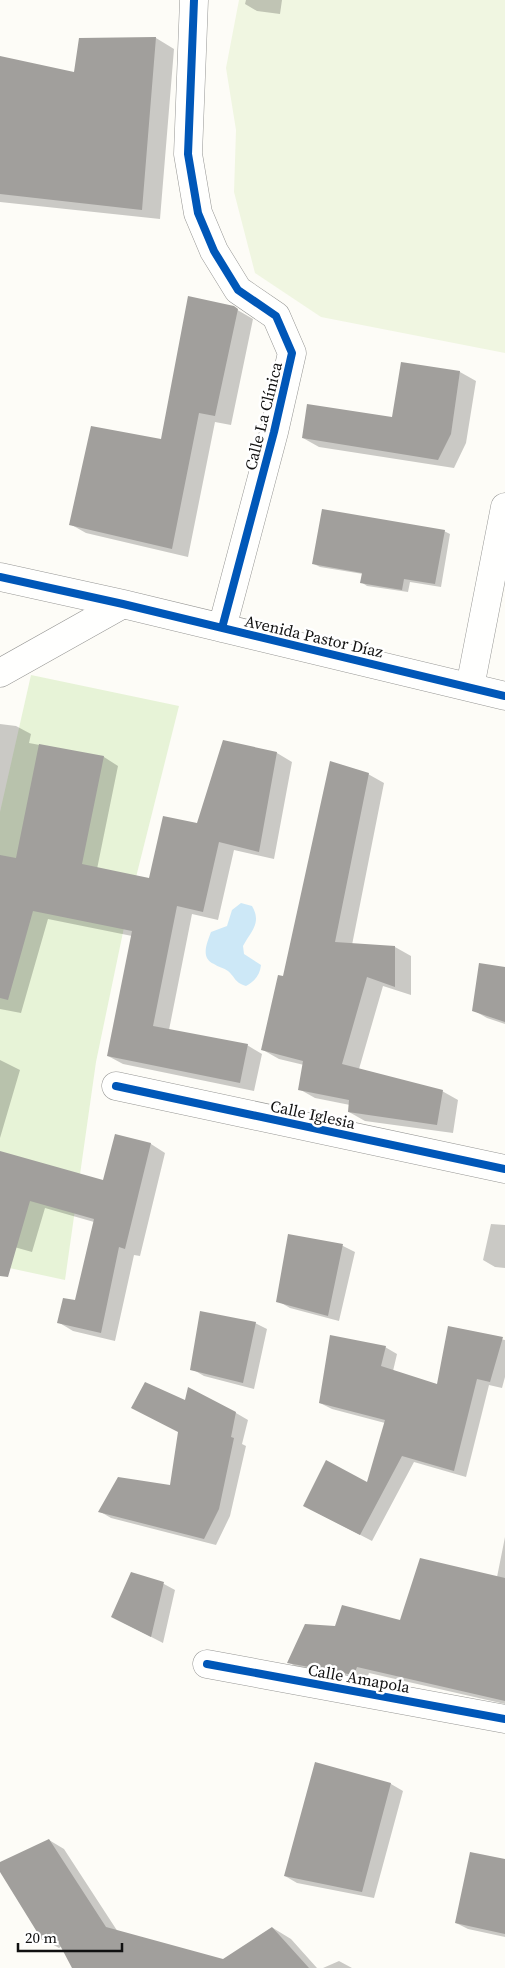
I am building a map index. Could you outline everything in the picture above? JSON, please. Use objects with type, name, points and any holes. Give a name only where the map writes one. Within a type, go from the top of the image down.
[{"type":"street","name":"Calle La Clínica","points":[[194,0],[188,154],[198,213],[214,251],[238,290],[276,316],[292,354],[274,432],[222,628]]},
{"type":"street","points":[[470,687],[505,507]]},
{"type":"street","name":"Avenida Pastor Díaz","points":[[0,577],[123,604],[505,696]]},
{"type":"street","points":[[0,673],[123,604]]},
{"type":"street","name":"Calle Iglesia","points":[[116,1086],[505,1169]]},
{"type":"street","name":"Calle Amapola","points":[[207,1664],[505,1719]]},
{"type":"green space","points":[[239,0],[505,0],[505,353],[321,317],[255,273],[234,192],[236,130],[226,68]]},
{"type":"green space","points":[[31,675],[179,706],[127,913],[96,1062],[65,1280],[0,1266],[0,812]]},
{"type":"water","points":[[241,903],[252,906],[256,917],[254,927],[243,946],[244,954],[261,965],[260,972],[246,986],[237,981],[228,971],[210,961],[206,954],[206,945],[211,932],[227,926],[232,910]]},
{"type":"building","points":[[156,37],[142,210],[0,194],[0,56],[74,72],[79,38]]},
{"type":"building","points":[[188,296],[234,306],[238,309],[215,416],[199,413],[172,549],[69,525],[91,426],[161,439]]},
{"type":"building","points":[[401,362],[460,371],[451,434],[438,460],[302,438],[307,404],[392,417]]},
{"type":"building","points":[[322,509],[445,530],[435,584],[404,579],[402,590],[360,583],[362,573],[312,564]]},
{"type":"building","points":[[223,740],[277,752],[259,852],[219,842],[203,912],[177,906],[153,1026],[248,1044],[240,1083],[107,1056],[132,931],[33,911],[8,1000],[0,998],[0,855],[16,858],[39,744],[104,756],[82,864],[149,878],[163,816],[197,823]]},
{"type":"building","points":[[330,761],[369,773],[335,942],[395,946],[395,987],[367,977],[342,1064],[443,1090],[437,1125],[348,1112],[349,1100],[298,1090],[303,1061],[261,1050],[278,975],[283,976]]},
{"type":"building","points":[[479,963],[505,967],[505,1022],[472,1011]]},
{"type":"building","points":[[115,1134],[151,1143],[125,1249],[119,1247],[101,1333],[57,1323],[63,1298],[75,1300],[94,1219],[30,1201],[8,1277],[0,1276],[0,1151],[103,1180]]},
{"type":"building","points":[[288,1234],[343,1244],[328,1316],[276,1302]]},
{"type":"building","points":[[200,1311],[256,1322],[243,1383],[190,1370]]},
{"type":"building","points":[[448,1326],[503,1337],[490,1382],[477,1379],[454,1471],[402,1456],[360,1535],[303,1506],[326,1460],[367,1482],[385,1420],[319,1403],[330,1335],[386,1346],[381,1366],[437,1384]]},
{"type":"building","points":[[145,1382],[185,1400],[188,1387],[236,1412],[231,1437],[234,1438],[219,1509],[204,1539],[98,1512],[118,1477],[170,1485],[178,1432],[131,1408]]},
{"type":"building","points":[[420,1558],[505,1578],[505,1701],[357,1667],[354,1675],[287,1663],[305,1624],[335,1626],[342,1605],[400,1620]]},
{"type":"building","points":[[131,1572],[164,1582],[151,1637],[111,1617]]},
{"type":"building","points":[[315,1762],[391,1783],[362,1892],[284,1876]]},
{"type":"building","points":[[49,1839],[106,1927],[223,1959],[272,1927],[309,1968],[72,1968],[53,1932],[42,1940],[0,1872],[0,1862]]},
{"type":"building","points":[[470,1852],[505,1859],[505,1934],[455,1923]]},
{"type":"cycle path","points":[[194,0],[188,154],[198,213],[214,251],[238,290],[276,316],[292,353],[274,432],[222,628]]},
{"type":"cycle path","points":[[0,577],[123,604],[505,696]]},
{"type":"cycle path","points":[[116,1086],[505,1169]]},
{"type":"cycle path","points":[[207,1664],[505,1719]]}]
